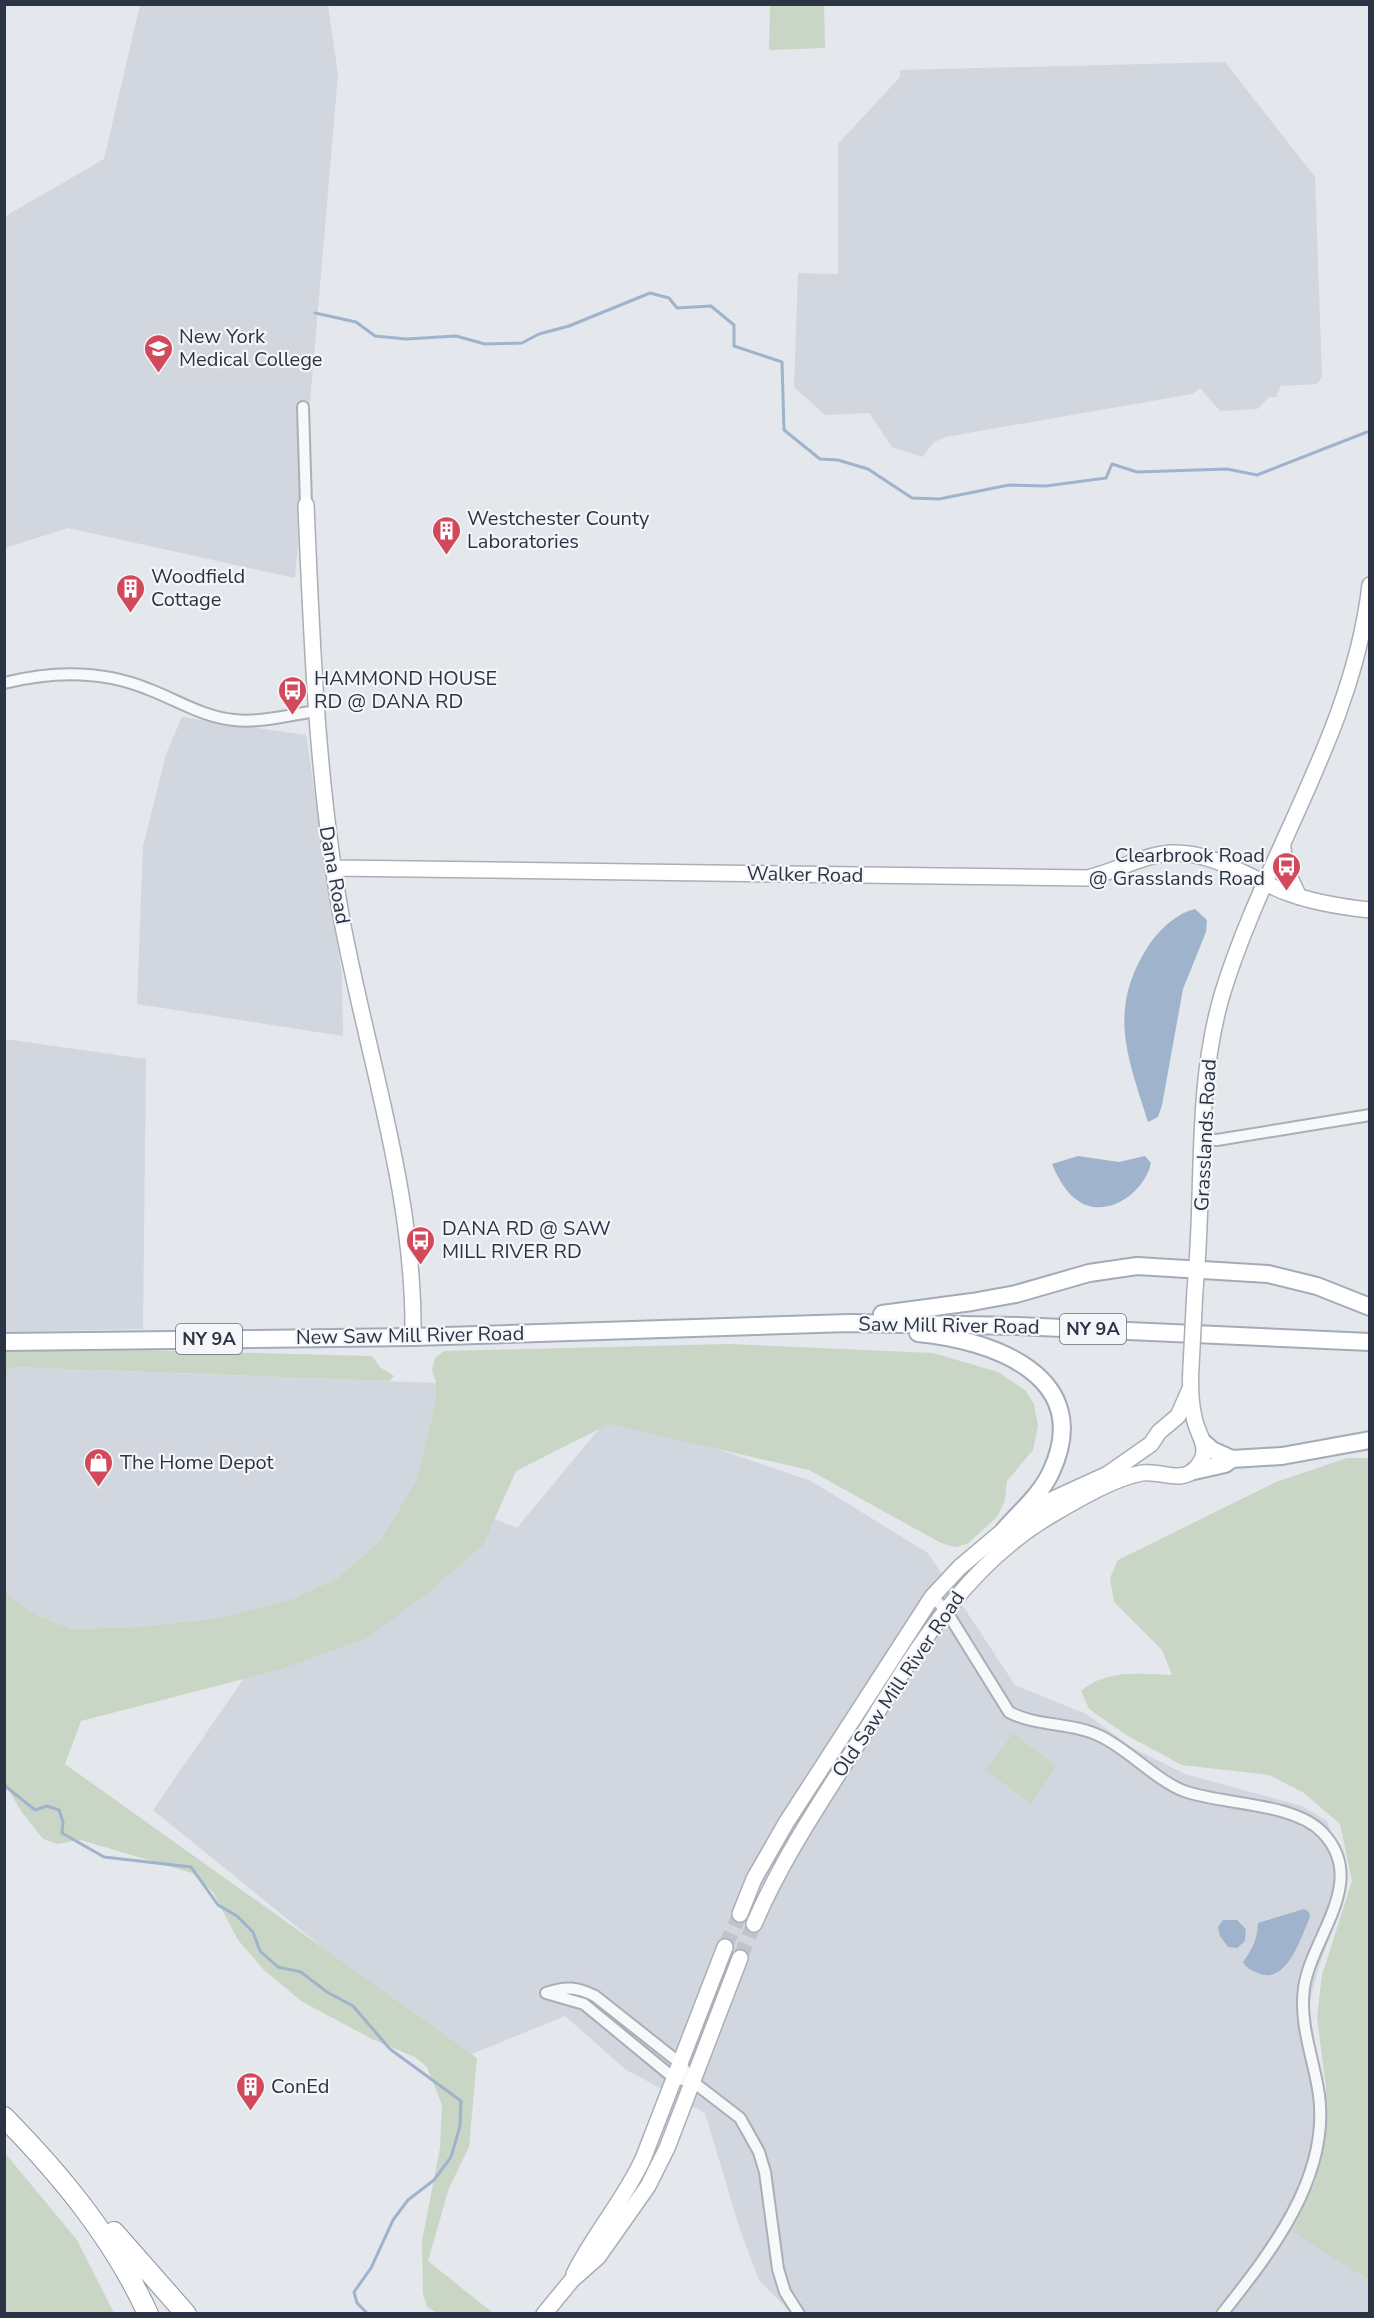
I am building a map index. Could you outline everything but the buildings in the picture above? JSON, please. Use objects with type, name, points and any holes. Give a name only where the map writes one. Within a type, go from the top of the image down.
[{"type":"highway","points":[[4,2116],[75,2185],[150,2276],[186,2313]]},
{"type":"highway","points":[[4,2133],[44,2177],[85,2229],[135,2313]]},
{"type":"highway","points":[[28,2140],[93,2220],[130,2277],[148,2313]]},
{"type":"main road","points":[[816,1323],[972,1302],[1113,1268],[1137,1266],[1268,1274],[1291,1279],[1370,1306]]},
{"type":"main road","name":"New Saw Mill River Road","points":[[4,1342],[413,1337],[816,1323]]},
{"type":"main road","points":[[816,1323],[948,1336],[974,1342],[1018,1361],[1037,1375],[1051,1391],[1060,1410],[1062,1431],[1058,1452],[1051,1473],[1037,1494],[1005,1529]]},
{"type":"main road","name":"Saw Mill River Road","points":[[816,1323],[1006,1325],[1370,1342]]},
{"type":"main road","points":[[1201,1436],[1212,1450],[1232,1459],[1293,1454],[1370,1440]]},
{"type":"main road","points":[[1194,1471],[1225,1464],[1232,1459]]},
{"type":"street","name":"Dana Road","points":[[303,406],[316,711],[324,807],[343,925],[405,1223],[411,1275],[413,1337]]},
{"type":"street","name":"Grasslands Road","points":[[1190,1390],[1203,1095],[1213,1027],[1244,932],[1321,758],[1342,704],[1358,651],[1370,585]]},
{"type":"street","points":[[4,683],[59,674],[98,676],[146,688],[196,710],[236,720],[270,719],[316,711]]},
{"type":"street","points":[[1283,845],[1285,867],[1299,897]]},
{"type":"street","name":"Walker Road","points":[[335,868],[1087,878],[1108,874],[1151,857],[1171,853],[1192,854],[1213,860],[1299,897],[1337,906],[1370,910]]},
{"type":"street","points":[[1202,1139],[1217,1140],[1370,1115]]},
{"type":"street","points":[[1190,1390],[1201,1436],[1203,1458],[1194,1471]]},
{"type":"street","name":"Old Saw Mill River Road","points":[[740,1914],[754,1879],[786,1823],[932,1597],[960,1567],[1005,1529],[1051,1500],[1108,1474],[1151,1444],[1159,1432],[1178,1416],[1190,1390]]},
{"type":"street","points":[[1169,1425],[1180,1424],[1201,1436]]},
{"type":"street","points":[[1151,1444],[1151,1458],[1161,1473]]},
{"type":"street","name":"Old Saw Mill River Road","points":[[754,1924],[774,1879],[802,1828],[945,1609],[994,1558],[1046,1518],[1127,1477],[1161,1473],[1181,1477],[1194,1471]]},
{"type":"street","points":[[932,1597],[945,1609],[1008,1713],[1021,1719],[1097,1735],[1181,1790],[1294,1816],[1321,1831],[1332,1845],[1340,1864],[1341,1885],[1336,1906],[1313,1958],[1304,1985],[1302,2005],[1304,2028],[1319,2096],[1320,2123],[1316,2154],[1306,2186],[1286,2223],[1249,2280],[1222,2313]]},
{"type":"street","points":[[572,2280],[586,2249],[630,2186],[681,2064],[725,1947]]},
{"type":"street","points":[[544,2313],[572,2280],[598,2257],[643,2194],[667,2148],[740,1958]]},
{"type":"street","points":[[692,2081],[675,2079],[584,2004],[546,1994],[563,1987],[579,1988],[595,1996],[681,2064],[692,2081],[740,2118],[759,2152],[765,2172],[778,2269],[785,2292],[799,2313]]},
{"type":"shaded area","name":"New York Medical College","points":[[140,5],[328,5],[338,75],[295,578],[68,528],[5,548],[4,217],[104,159]]},
{"type":"shaded area","points":[[1225,62],[1315,177],[1322,377],[1317,384],[1281,386],[1276,397],[1269,397],[1257,409],[1220,411],[1200,388],[1192,394],[945,437],[933,443],[923,457],[892,447],[869,413],[825,415],[794,387],[798,273],[838,274],[838,144],[900,77],[900,70]]},
{"type":"shaded area","points":[[182,717],[306,735],[342,975],[343,1036],[137,1004],[143,847],[166,754]]},
{"type":"shaded area","points":[[5,1039],[146,1059],[143,1329],[5,1332]]},
{"type":"shaded area","points":[[13,1367],[436,1383],[436,1399],[417,1479],[380,1541],[336,1579],[292,1599],[218,1618],[137,1627],[72,1629],[30,1612],[5,1592],[4,1372]]},
{"type":"shaded area","points":[[612,1413],[811,1481],[928,1553],[1015,1685],[1086,1714],[1131,1747],[1185,1774],[1302,1806],[1327,1821],[1346,1877],[1337,1917],[1319,1966],[1309,2004],[1319,2073],[1312,2180],[1369,2239],[1369,2313],[791,2313],[759,2280],[740,2230],[705,2113],[625,2069],[565,2016],[460,2059],[153,1810],[251,1668],[482,1514],[517,1528]]},
{"type":"green space","points":[[770,5],[824,5],[825,48],[769,50]]},
{"type":"green space","points":[[728,1344],[933,1353],[998,1372],[1026,1391],[1034,1404],[1038,1426],[1033,1450],[1007,1481],[1005,1500],[997,1517],[967,1544],[955,1547],[941,1543],[809,1470],[609,1424],[516,1471],[483,1545],[424,1596],[365,1639],[278,1670],[81,1721],[65,1764],[477,2058],[469,2147],[449,2188],[428,2261],[493,2313],[437,2313],[427,2307],[423,2293],[422,2241],[440,2148],[442,2105],[427,2067],[415,2057],[372,2039],[301,2001],[264,1970],[238,1940],[213,1892],[192,1873],[81,1840],[57,1844],[43,1839],[21,1811],[5,1784],[5,1592],[30,1612],[72,1629],[137,1627],[218,1618],[292,1599],[336,1579],[380,1541],[417,1479],[436,1399],[436,1383],[432,1369],[435,1358],[444,1351]]},
{"type":"green space","points":[[92,1349],[372,1356],[380,1367],[394,1376],[389,1381],[13,1367],[5,1372],[5,1352]]},
{"type":"green space","points":[[1347,1458],[1369,1458],[1369,2280],[1293,2232],[1315,2182],[1325,2132],[1326,2088],[1317,2017],[1322,1975],[1352,1881],[1340,1824],[1304,1793],[1269,1775],[1182,1765],[1128,1736],[1089,1709],[1081,1691],[1102,1679],[1124,1674],[1172,1675],[1162,1650],[1114,1602],[1110,1578],[1118,1560],[1276,1482]]},
{"type":"green space","points":[[1013,1733],[1056,1766],[1031,1803],[986,1771]]},
{"type":"green space","points":[[5,2153],[77,2240],[114,2313],[5,2313]]},
{"type":"water","points":[[1195,909],[1207,920],[1206,932],[1183,989],[1162,1105],[1158,1117],[1148,1122],[1128,1053],[1125,1011],[1128,990],[1136,968],[1153,939],[1175,918]]},
{"type":"water","points":[[1078,1156],[1119,1162],[1145,1156],[1151,1163],[1147,1175],[1131,1195],[1120,1202],[1096,1207],[1083,1204],[1072,1196],[1060,1181],[1052,1164]]},
{"type":"water","points":[[1304,1909],[1309,1912],[1310,1917],[1292,1957],[1285,1966],[1277,1973],[1268,1975],[1249,1969],[1243,1962],[1254,1944],[1258,1923]]},
{"type":"water","points":[[1223,1920],[1237,1920],[1246,1929],[1245,1941],[1237,1948],[1228,1947],[1220,1936],[1218,1927]]},
{"type":"waterway","points":[[315,313],[356,322],[375,336],[406,339],[456,336],[485,344],[522,343],[539,334],[569,326],[650,293],[669,298],[677,308],[711,306],[734,325],[734,346],[782,362],[784,430],[820,459],[838,460],[868,469],[912,498],[939,499],[1009,485],[1046,486],[1106,478],[1112,464],[1137,472],[1227,469],[1257,475],[1367,432]]},
{"type":"waterway","points":[[4,1785],[35,1810],[47,1806],[59,1810],[63,1822],[62,1833],[104,1857],[191,1867],[218,1905],[237,1916],[253,1932],[260,1951],[278,1967],[301,1972],[327,1992],[353,2006],[390,2049],[461,2101],[460,2126],[451,2157],[434,2180],[408,2200],[393,2220],[371,2268],[354,2292],[357,2303],[368,2314]]},
{"type":"tunnel","points":[[725,1947],[740,1914]]},
{"type":"tunnel","points":[[740,1958],[754,1924]]},
{"type":"place","name":"New York Medical College","points":[[158,374]]},
{"type":"place","name":"Westchester County Laboratories","points":[[446,556]]},
{"type":"place","name":"Woodfield Cottage","points":[[130,614]]},
{"type":"place","name":"HAMMOND HOUSE RD @ DANA RD","points":[[293,716]]},
{"type":"place","name":"Clearbrook Road @ Grasslands Road","points":[[1286,892]]},
{"type":"place","name":"DANA RD @ SAW MILL RIVER RD","points":[[421,1266]]},
{"type":"place","name":"The Home Depot","points":[[99,1488]]},
{"type":"place","name":"ConEd","points":[[250,2112]]}]
